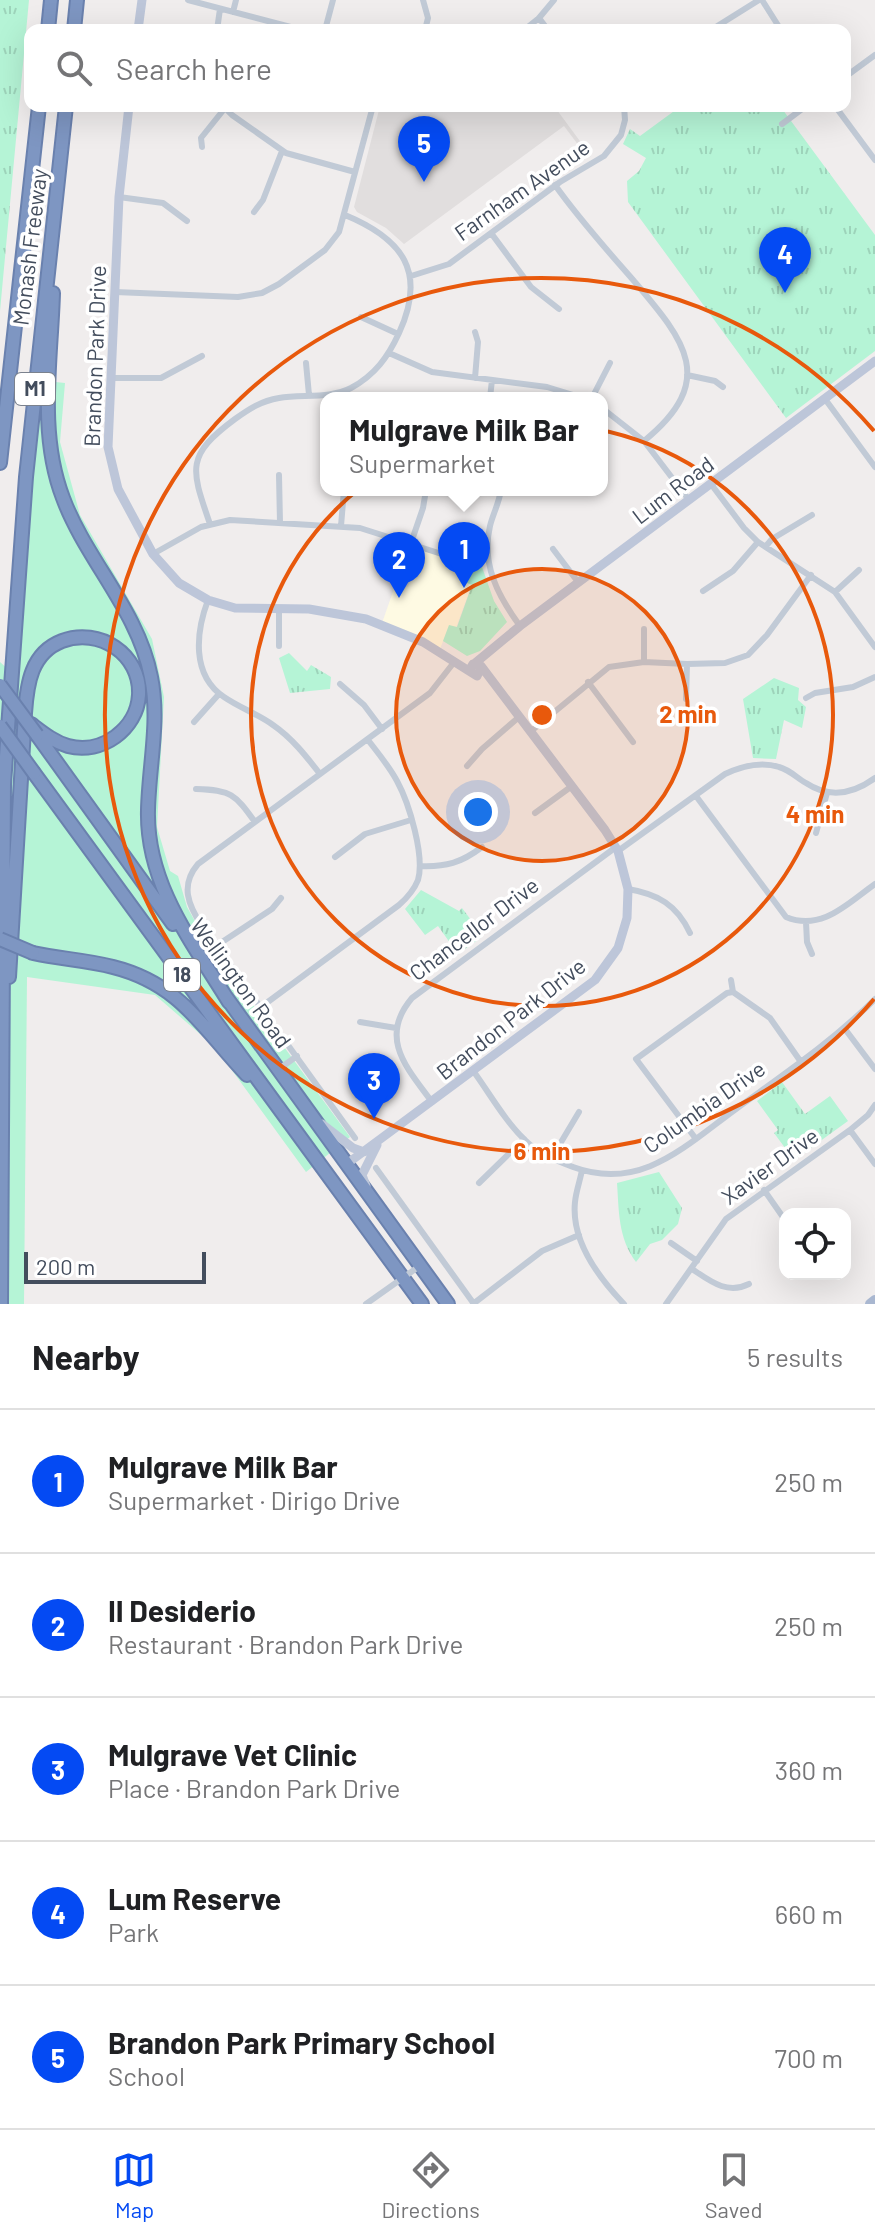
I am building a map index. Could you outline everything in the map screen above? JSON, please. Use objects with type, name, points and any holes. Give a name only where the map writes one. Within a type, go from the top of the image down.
[{"type":"highway","points":[[49,24],[51,0]]},
{"type":"highway","points":[[75,24],[77,0]]},
{"type":"highway","name":"Monash Freeway","points":[[0,463],[38,112]]},
{"type":"highway","name":"Monash Freeway","points":[[1,1304],[2,912],[6,754],[26,477],[65,112]]},
{"type":"highway","points":[[54,226],[49,440],[54,472],[77,529],[133,627],[151,674],[155,726],[149,827],[153,861],[160,885],[229,1002]]},
{"type":"highway","points":[[0,452],[2,437]]},
{"type":"highway","points":[[2,1072],[25,713],[31,672],[53,645],[77,637],[109,642],[128,660],[138,680],[137,704],[129,723],[116,737],[95,747],[77,748],[53,740],[33,728]]},
{"type":"highway","name":"Wellington Road","points":[[0,685],[448,1304]]},
{"type":"highway","name":"Wellington Road","points":[[0,726],[422,1304]]},
{"type":"highway","points":[[0,939],[33,953],[113,967],[134,974],[169,992],[186,1005],[281,1109],[291,1113],[295,1111],[296,1101],[293,1089]]},
{"type":"highway","points":[[330,1176],[348,1163]]},
{"type":"main road","points":[[870,1304],[875,1300]]},
{"type":"street","points":[[139,24],[142,0]]},
{"type":"street","points":[[188,0],[279,24]]},
{"type":"street","points":[[233,12],[236,0]]},
{"type":"street","points":[[327,24],[333,0]]},
{"type":"street","points":[[423,0],[426,24]]},
{"type":"street","points":[[721,24],[760,0],[777,24]]},
{"type":"street","points":[[532,24],[550,2]]},
{"type":"street","points":[[218,24],[220,9]]},
{"type":"street","points":[[539,18],[544,24]]},
{"type":"street","points":[[851,73],[875,55]]},
{"type":"street","name":"Brandon Park Drive","points":[[128,112],[119,197],[108,441],[112,473],[121,497],[153,554],[179,583],[208,600],[240,608],[320,610],[366,619],[412,637],[455,661],[475,668],[519,717],[617,849],[628,889],[627,918],[618,948],[595,980],[348,1163]]},
{"type":"street","points":[[202,147],[201,138],[220,112]]},
{"type":"street","points":[[231,112],[282,151],[355,172]]},
{"type":"street","points":[[115,292],[228,298],[262,293],[279,284],[329,246],[339,232],[371,112]]},
{"type":"street","name":"Farnham Avenue","points":[[411,276],[445,266],[555,185],[590,165],[616,144],[623,130],[624,112]]},
{"type":"street","points":[[782,124],[798,112]]},
{"type":"street","points":[[840,112],[875,159]]},
{"type":"street","points":[[254,212],[263,200],[282,151]]},
{"type":"street","points":[[555,185],[674,329],[683,348],[687,375],[682,396],[673,413],[644,441]]},
{"type":"street","points":[[119,197],[163,203],[187,221]]},
{"type":"street","points":[[340,392],[353,387],[377,369],[389,353],[410,303],[411,276],[402,254],[389,239],[345,215]]},
{"type":"street","points":[[491,233],[531,287],[559,309]]},
{"type":"street","points":[[361,317],[398,334]]},
{"type":"street","points":[[475,332],[478,342],[475,378]]},
{"type":"street","points":[[389,353],[432,372],[547,387],[563,392]]},
{"type":"street","points":[[110,378],[161,378],[202,356]]},
{"type":"street","name":"Lum Road","points":[[475,668],[520,626],[875,361]]},
{"type":"street","points":[[306,363],[309,395]]},
{"type":"street","points":[[595,392],[610,363]]},
{"type":"street","points":[[687,375],[715,381],[723,387]]},
{"type":"street","points":[[491,392],[492,380]]},
{"type":"street","points":[[210,524],[196,475],[198,457],[205,444],[256,405],[275,398],[320,394]]},
{"type":"street","points":[[825,399],[874,464]]},
{"type":"street","points":[[608,413],[644,441],[689,500]]},
{"type":"street","points":[[279,475],[280,523]]},
{"type":"street","points":[[711,484],[758,542],[835,592],[875,647]]},
{"type":"street","points":[[341,526],[344,496]]},
{"type":"street","points":[[411,543],[425,496]]},
{"type":"street","points":[[499,496],[490,527],[488,556],[497,591],[520,626]]},
{"type":"street","points":[[766,546],[772,539],[812,515]]},
{"type":"street","points":[[153,554],[210,524],[230,520],[371,530],[453,557],[488,556]]},
{"type":"street","points":[[703,591],[733,571],[758,542]]},
{"type":"street","points":[[553,549],[578,582]]},
{"type":"street","points":[[835,592],[859,570]]},
{"type":"street","points":[[530,732],[609,667],[644,662],[725,663],[748,655],[762,642],[811,575]]},
{"type":"street","points":[[208,600],[199,624],[198,649],[204,670],[219,694],[278,728],[297,745],[320,774]]},
{"type":"street","points":[[279,608],[279,646]]},
{"type":"street","points":[[644,629],[644,662]]},
{"type":"street","points":[[355,1138],[216,946],[192,909],[187,887],[190,875],[198,864],[435,689],[455,661]]},
{"type":"street","points":[[686,699],[687,664]]},
{"type":"street","points":[[806,698],[815,693],[853,687],[875,677]]},
{"type":"street","points":[[588,682],[633,742]]},
{"type":"street","points":[[340,684],[359,700],[382,729]]},
{"type":"street","points":[[194,722],[219,694]]},
{"type":"street","points":[[467,766],[519,717]]},
{"type":"street","points":[[261,1007],[405,900],[417,882],[420,866],[411,820],[397,780],[368,740]]},
{"type":"street","name":"Chancellor Drive","points":[[396,1028],[405,1006],[412,998],[725,774],[742,766],[764,764],[780,767],[827,793]]},
{"type":"street","points":[[816,833],[827,793],[860,789],[875,778]]},
{"type":"street","points":[[535,813],[572,786]]},
{"type":"street","points":[[196,789],[232,793],[255,822]]},
{"type":"street","points":[[696,796],[781,911],[795,920],[806,922],[827,918],[875,884]]},
{"type":"street","points":[[335,857],[365,834],[411,820]]},
{"type":"street","points":[[420,866],[457,863],[482,847]]},
{"type":"street","points":[[628,889],[652,894],[667,902],[682,917],[690,933]]},
{"type":"street","points":[[216,946],[272,909],[281,898]]},
{"type":"street","points":[[806,922],[807,942],[812,954]]},
{"type":"street","points":[[731,980],[733,992]]},
{"type":"street","points":[[696,1139],[636,1059],[727,993],[733,992],[770,1018],[801,1062]]},
{"type":"street","name":"Columbia Drive","points":[[474,1072],[524,1139],[551,1159],[582,1170],[612,1174],[650,1168],[696,1139],[845,1029],[875,999]]},
{"type":"street","points":[[360,1022],[396,1028],[400,1056],[433,1102]]},
{"type":"street","points":[[845,1029],[875,1069]]},
{"type":"street","points":[[279,1069],[297,1056]]},
{"type":"street","name":"Xavier Drive","points":[[666,1304],[726,1219],[850,1130],[875,1105]]},
{"type":"street","points":[[551,1159],[579,1112]]},
{"type":"street","points":[[316,1120],[353,1148],[364,1152]]},
{"type":"street","points":[[850,1130],[875,1164]]},
{"type":"street","points":[[479,1183],[524,1139]]},
{"type":"street","points":[[369,1193],[362,1175],[378,1142]]},
{"type":"street","points":[[376,1168],[473,1304],[542,1251],[579,1235]]},
{"type":"street","points":[[582,1170],[575,1203],[579,1235],[591,1261],[624,1304]]},
{"type":"street","points":[[764,1190],[779,1211]]},
{"type":"street","points":[[671,1243],[697,1261]]},
{"type":"street","points":[[366,1304],[421,1265]]},
{"type":"street","points":[[692,1269],[729,1289],[739,1289],[749,1284]]},
{"type":"shaded area","points":[[378,112],[558,112],[591,156],[588,158],[564,126],[404,244],[354,207]]},
{"type":"shaded area","points":[[421,548],[452,559],[472,559],[465,581],[472,584],[456,628],[449,626],[440,649],[382,623],[396,583],[408,587]]},
{"type":"green space","points":[[0,0],[29,0],[27,24],[24,24],[24,54],[0,311]]},
{"type":"green space","points":[[673,112],[784,112],[875,235],[875,351],[786,418],[628,202],[627,181],[639,171],[646,158],[623,144],[630,129],[640,136]]},
{"type":"green space","points":[[36,380],[65,383],[60,442],[80,515],[152,639],[164,697],[157,827],[170,871],[178,876],[187,907],[205,939],[350,1137],[306,1172],[215,1047],[155,995],[27,977],[24,1304],[0,1304],[0,662],[11,672]]},
{"type":"green space","points":[[472,564],[482,567],[494,601],[507,622],[480,651],[467,656],[443,641],[449,625],[457,627],[472,585],[465,582]]},
{"type":"green space","points":[[289,653],[307,671],[311,665],[331,677],[330,689],[290,693],[279,658]]},
{"type":"green space","points":[[774,678],[799,688],[798,700],[806,707],[802,728],[784,720],[776,759],[753,758],[743,699]]},
{"type":"green space","points":[[421,890],[459,911],[462,908],[483,936],[458,954],[438,926],[425,935],[405,909]]},
{"type":"green space","points":[[782,1082],[805,1114],[830,1096],[848,1121],[794,1160],[774,1133],[778,1130],[757,1101]]},
{"type":"green space","points":[[659,1172],[682,1208],[678,1224],[662,1240],[650,1244],[636,1262],[623,1234],[617,1183]]},
{"type":"place","name":"Brandon Park Primary School","points":[[424,182]]},
{"type":"place","name":"Lum Reserve","points":[[785,293]]},
{"type":"place","name":"Mulgrave Milk Bar","points":[[464,588]]},
{"type":"place","name":"Il Desiderio","points":[[399,598]]},
{"type":"place","name":"Mulgrave Vet Clinic","points":[[374,1119]]}]
